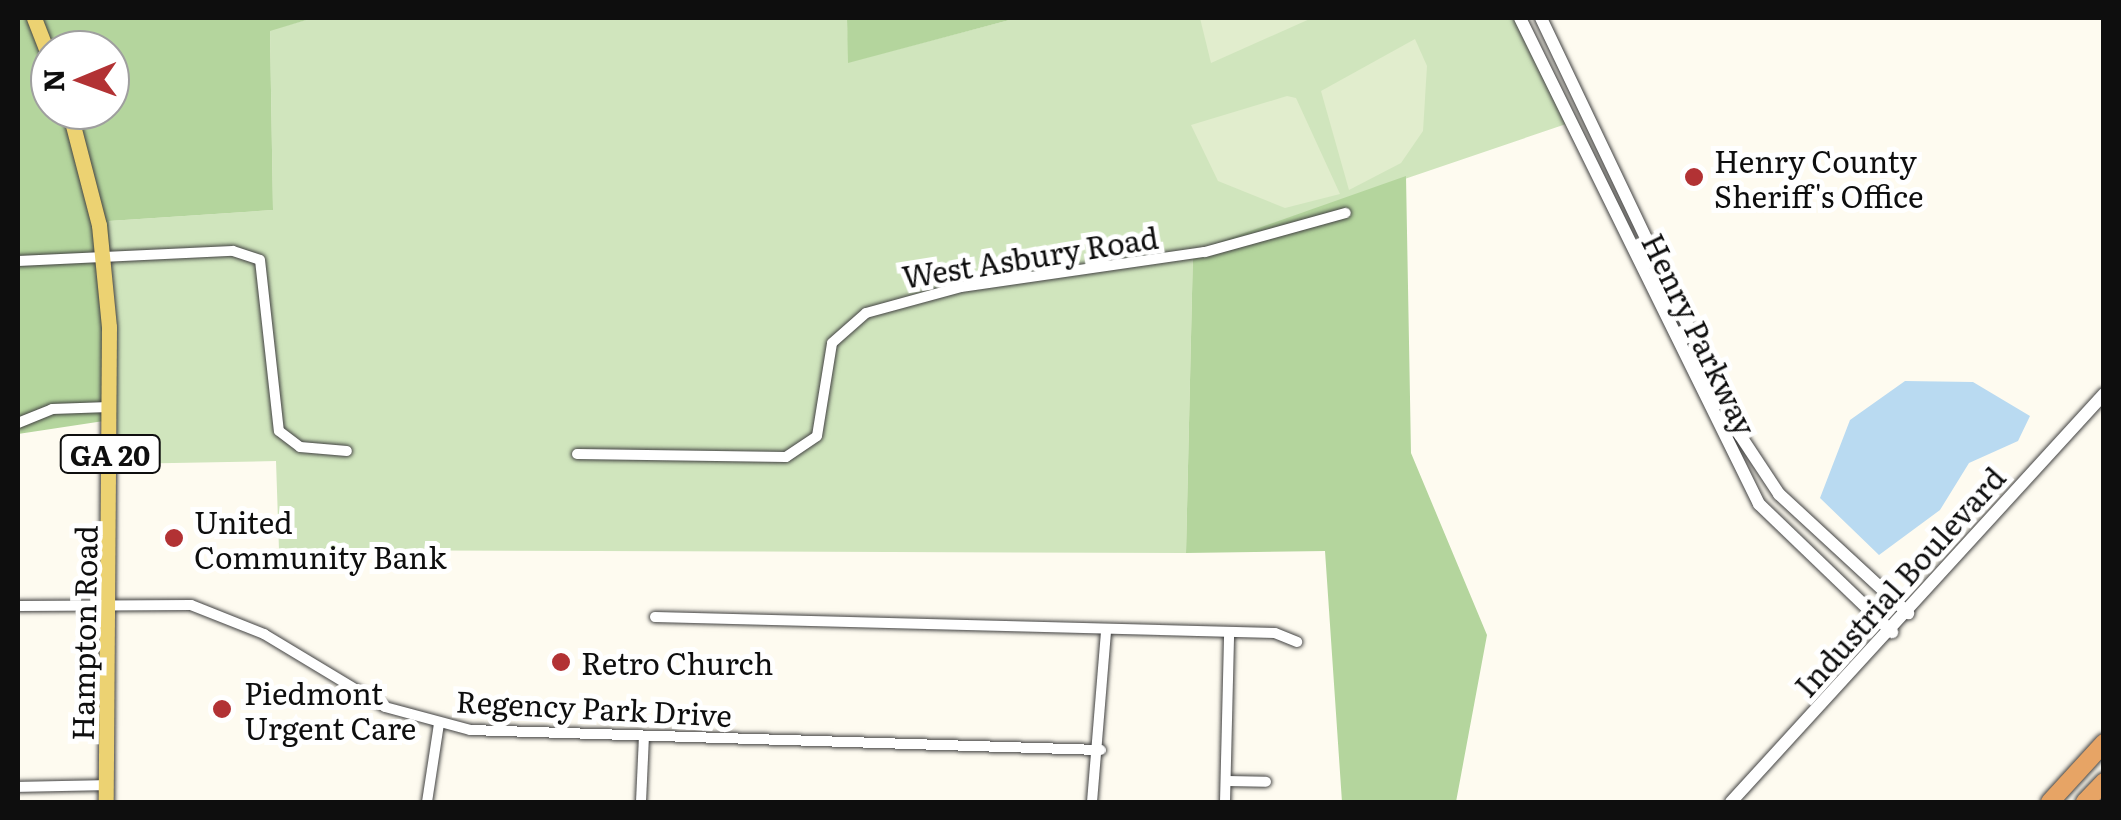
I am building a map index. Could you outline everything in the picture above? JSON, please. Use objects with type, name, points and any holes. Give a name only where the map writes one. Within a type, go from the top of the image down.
[{"type":"highway","points":[[2050,802],[2104,743]]},
{"type":"highway","points":[[2084,802],[2104,782]]},
{"type":"main road","name":"Hampton Road","points":[[74,130],[103,256],[112,604],[106,802]]},
{"type":"street","name":"Henry Parkway","points":[[1520,18],[1759,504],[1892,632]]},
{"type":"street","name":"Henry Parkway","points":[[1541,18],[1740,435],[1779,494],[1908,613]]},
{"type":"street","name":"West Asbury Road","points":[[577,454],[786,458],[817,436],[832,343],[866,313],[961,288],[1205,252],[1346,212]]},
{"type":"street","points":[[18,261],[234,250],[260,260],[279,431],[300,447],[347,451]]},
{"type":"street","name":"Industrial Boulevard","points":[[1731,802],[1892,632],[2104,394]]},
{"type":"street","points":[[18,423],[52,409],[109,406]]},
{"type":"street","name":"Regency Park Drive","points":[[18,606],[180,604],[229,618],[385,707],[439,724],[644,737],[1101,750]]},
{"type":"street","points":[[656,617],[1229,634],[1297,642]]},
{"type":"street","points":[[1092,802],[1101,750],[1106,630]]},
{"type":"street","points":[[1225,802],[1229,634]]},
{"type":"street","points":[[427,802],[439,724]]},
{"type":"street","points":[[641,802],[644,737]]},
{"type":"street","points":[[1226,781],[1266,782]]},
{"type":"street","points":[[18,786],[106,784]]},
{"type":"green space","points":[[18,18],[313,18],[270,31],[273,210],[109,221],[117,419],[18,434]]},
{"type":"green space","points":[[313,18],[847,18],[849,62],[1017,18],[1523,18],[1572,122],[1193,251],[1186,553],[279,550],[276,461],[118,464],[109,221],[273,210],[270,30]]},
{"type":"green space","points":[[847,18],[1017,18],[848,63]]},
{"type":"green space","points":[[1200,18],[1312,18],[1211,63]]},
{"type":"green space","points":[[1415,39],[1427,66],[1423,131],[1401,163],[1349,190],[1321,91]]},
{"type":"green space","points":[[1287,96],[1296,98],[1340,194],[1285,208],[1218,181],[1191,125]]},
{"type":"green space","points":[[1406,176],[1411,453],[1487,635],[1456,802],[1342,802],[1325,551],[1186,553],[1193,251]]},
{"type":"water","points":[[1905,381],[1973,382],[2030,416],[2018,441],[1969,463],[1940,510],[1879,555],[1820,498],[1850,420]]},
{"type":"place","name":"Henry County Sheriff's Office","points":[[1694,177]]},
{"type":"place","name":"United Community Bank","points":[[174,538]]},
{"type":"place","name":"Retro Church","points":[[561,662]]},
{"type":"place","name":"Piedmont Urgent Care","points":[[222,709]]}]
